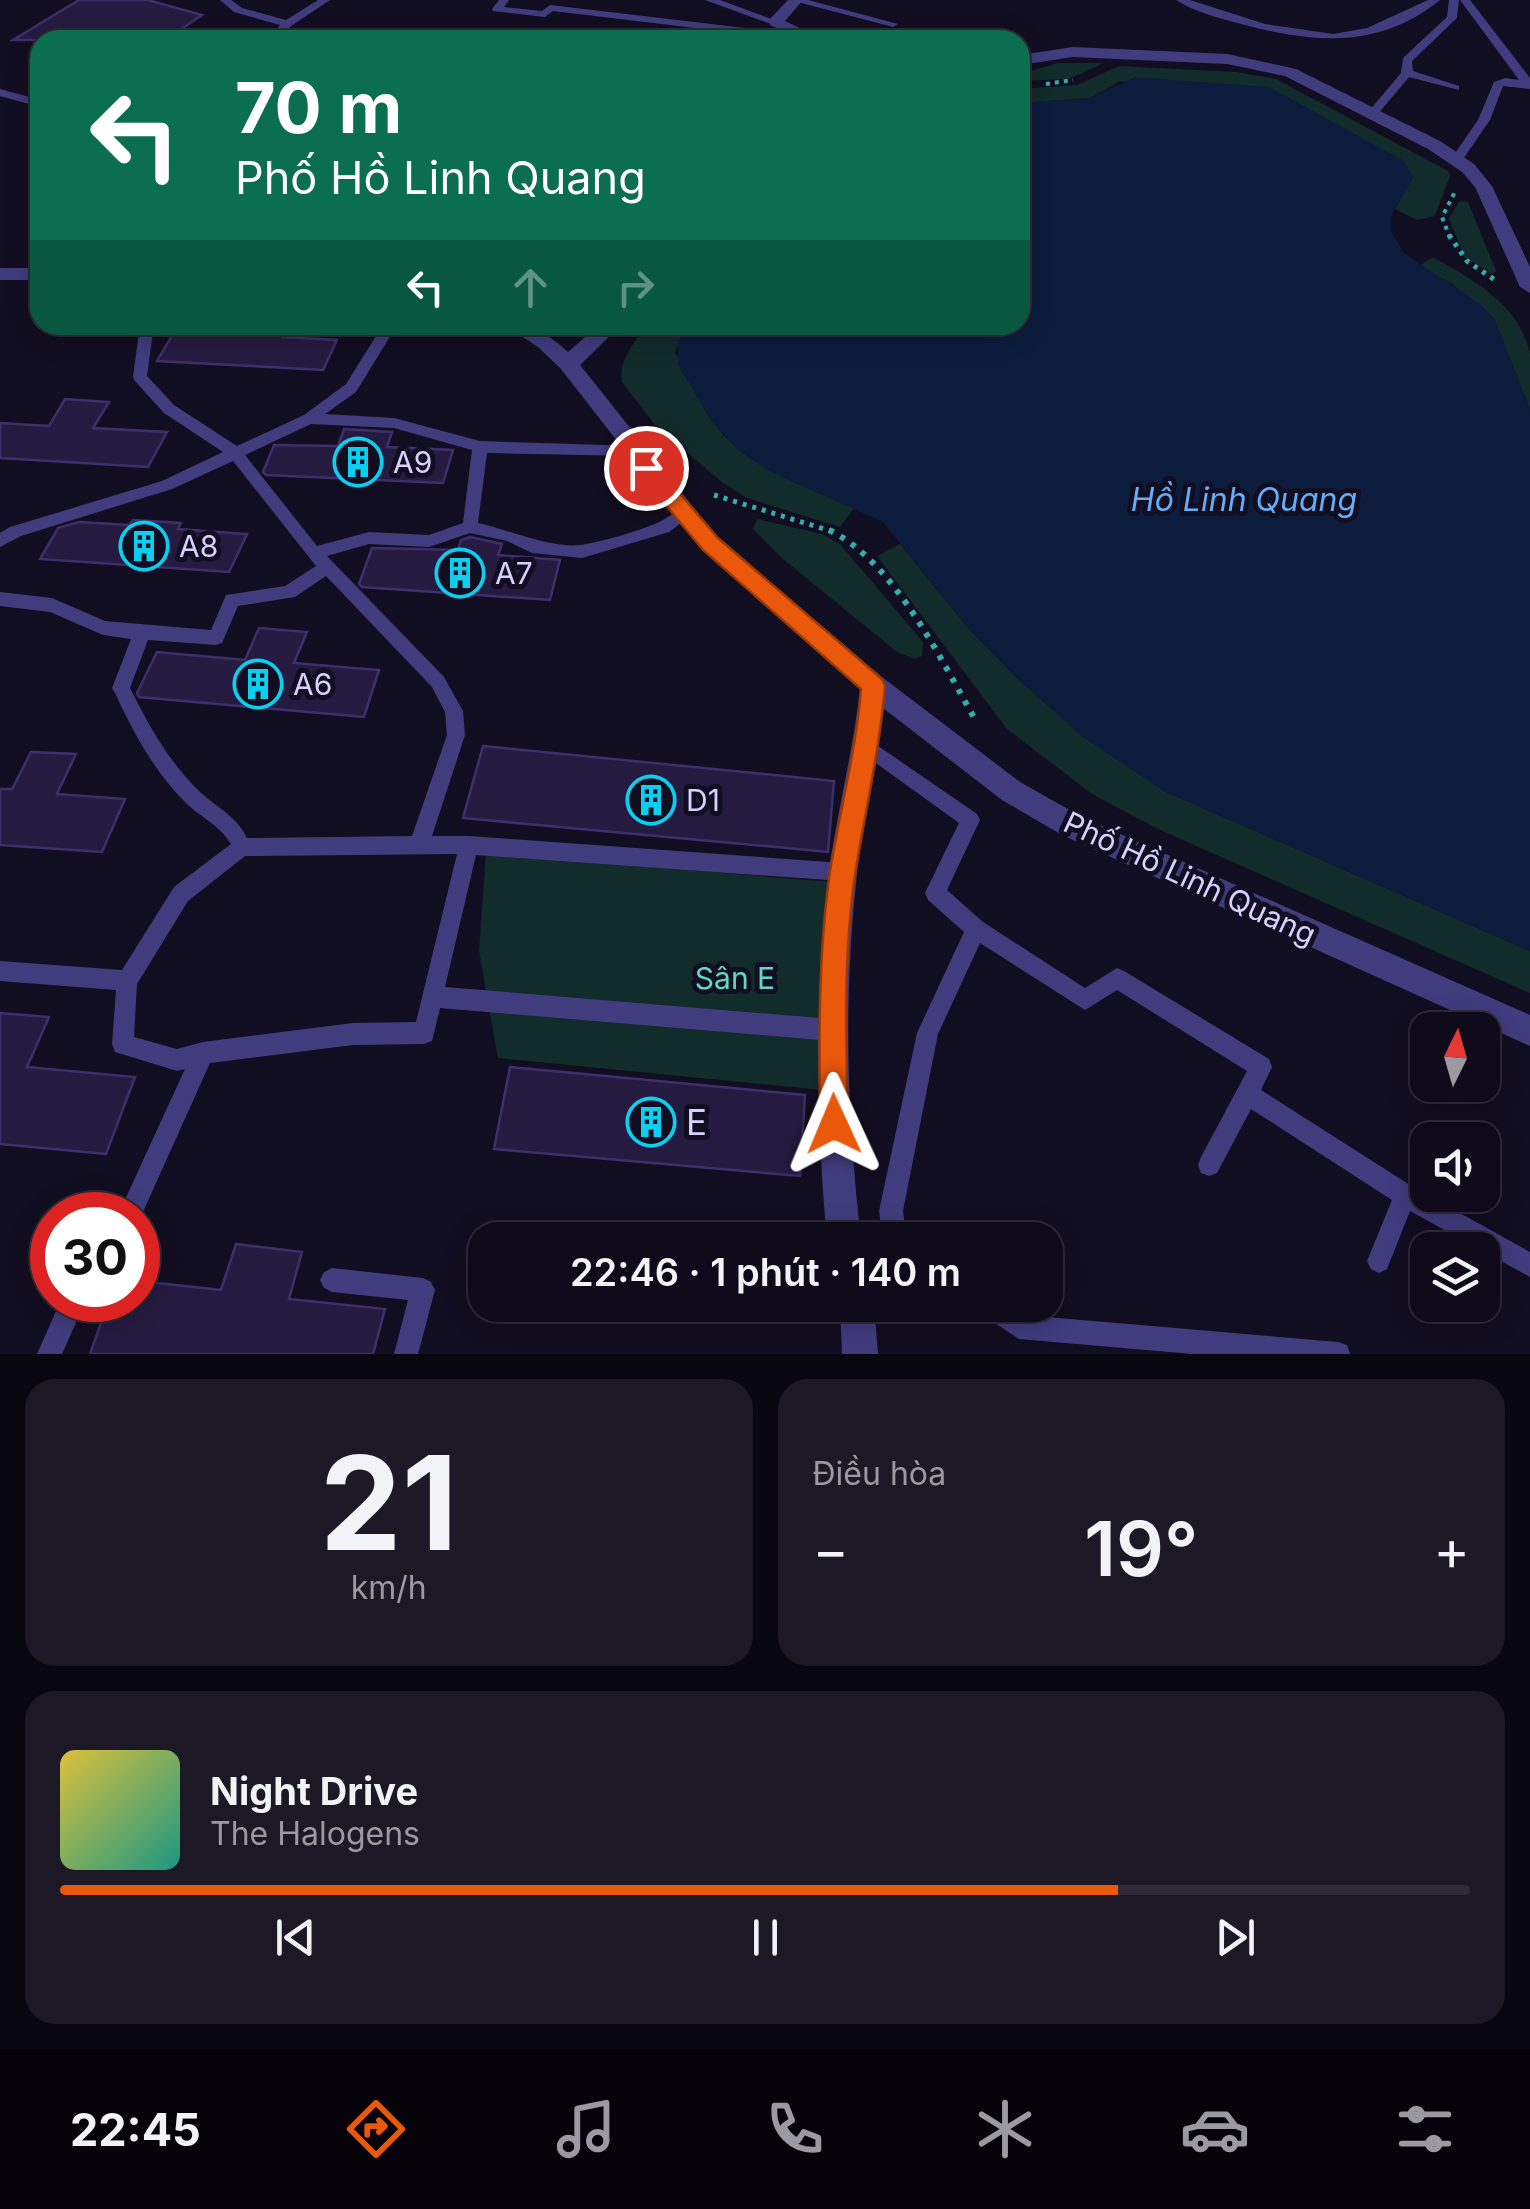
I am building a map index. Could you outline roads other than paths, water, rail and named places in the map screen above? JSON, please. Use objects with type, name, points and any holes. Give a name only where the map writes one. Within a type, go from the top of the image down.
[{"type":"street","points":[[766,30],[796,0]]},
{"type":"street","points":[[1030,58],[1073,52],[1258,63],[1290,72],[1457,158],[1482,186],[1530,287]]},
{"type":"street","points":[[0,274],[30,274]]},
{"type":"street","name":"Phố Hồ Linh Quang","points":[[532,335],[568,364],[632,450],[710,544],[873,685],[1010,791],[1072,826],[1530,1031]]},
{"type":"street","points":[[568,364],[599,335]]},
{"type":"street","points":[[842,1222],[834,1156],[832,1030],[843,872],[868,747],[873,685]]},
{"type":"street","points":[[858,1322],[860,1354]]},
{"type":"lane","points":[[225,0],[238,10],[287,24]]},
{"type":"lane","points":[[282,30],[326,0]]},
{"type":"lane","points":[[504,0],[498,8],[545,14],[550,8],[746,30]]},
{"type":"lane","points":[[710,0],[761,30]]},
{"type":"lane","points":[[796,0],[893,24]]},
{"type":"lane","points":[[1181,0],[1252,23],[1328,37],[1368,31],[1436,0]]},
{"type":"lane","points":[[1374,114],[1407,73],[1407,60],[1452,18],[1454,0]]},
{"type":"lane","points":[[1465,0],[1528,85]]},
{"type":"lane","points":[[1407,73],[1455,88]]},
{"type":"lane","points":[[1457,158],[1484,120],[1498,84],[1505,81],[1528,85]]},
{"type":"lane","points":[[0,92],[30,101]]},
{"type":"lane","points":[[146,335],[140,376],[169,409],[234,452],[314,553],[438,682],[454,710],[456,735],[419,845]]},
{"type":"lane","points":[[0,541],[16,531],[167,486],[309,419],[351,388],[384,335]]},
{"type":"lane","points":[[309,419],[394,423],[480,447],[632,450]]},
{"type":"lane","points":[[470,527],[480,447]]},
{"type":"lane","points":[[314,553],[370,538],[429,541],[470,527],[511,536],[532,547],[582,552],[664,528],[685,514]]},
{"type":"lane","points":[[0,599],[52,605],[103,628],[216,638],[232,600],[289,592],[328,566]]},
{"type":"lane","points":[[142,633],[120,688],[153,752],[192,798],[232,823],[242,847]]},
{"type":"lane","points":[[868,747],[970,820],[935,893],[976,929],[1085,1000],[1118,978],[1260,1067],[1210,1165]]},
{"type":"lane","points":[[469,846],[424,1034],[353,1034],[203,1052],[177,1060],[124,1044],[127,981],[181,894],[242,847],[469,846],[843,872]]},
{"type":"lane","points":[[893,1222],[891,1211],[928,1032],[976,929]]},
{"type":"lane","points":[[0,970],[127,981]]},
{"type":"lane","points":[[434,998],[832,1030]]},
{"type":"lane","points":[[140,1192],[203,1052]]},
{"type":"lane","points":[[1247,1094],[1405,1195],[1530,1265]]},
{"type":"lane","points":[[1378,1262],[1405,1195]]},
{"type":"lane","points":[[332,1280],[423,1290],[406,1354]]},
{"type":"lane","points":[[49,1354],[64,1322]]},
{"type":"lane","points":[[1012,1322],[1019,1327],[1338,1354]]},
{"type":"water","name":"Hồ Linh Quang","points":[[1135,77],[1269,87],[1404,161],[1413,177],[1391,216],[1391,231],[1404,253],[1480,304],[1494,318],[1530,409],[1530,951],[1166,792],[1082,736],[969,629],[883,522],[767,470],[737,449],[712,421],[678,365],[682,335],[1030,335],[1030,102],[1090,98]]},
{"type":"place","name":"A9","points":[[358,462]]},
{"type":"place","name":"A8","points":[[144,546]]},
{"type":"place","name":"A7","points":[[460,573]]},
{"type":"place","name":"A6","points":[[258,684]]},
{"type":"place","name":"D1","points":[[651,800]]},
{"type":"place","name":"E","points":[[651,1122]]},
{"type":"park label","name":"Sân E","points":[[735,978]]}]
